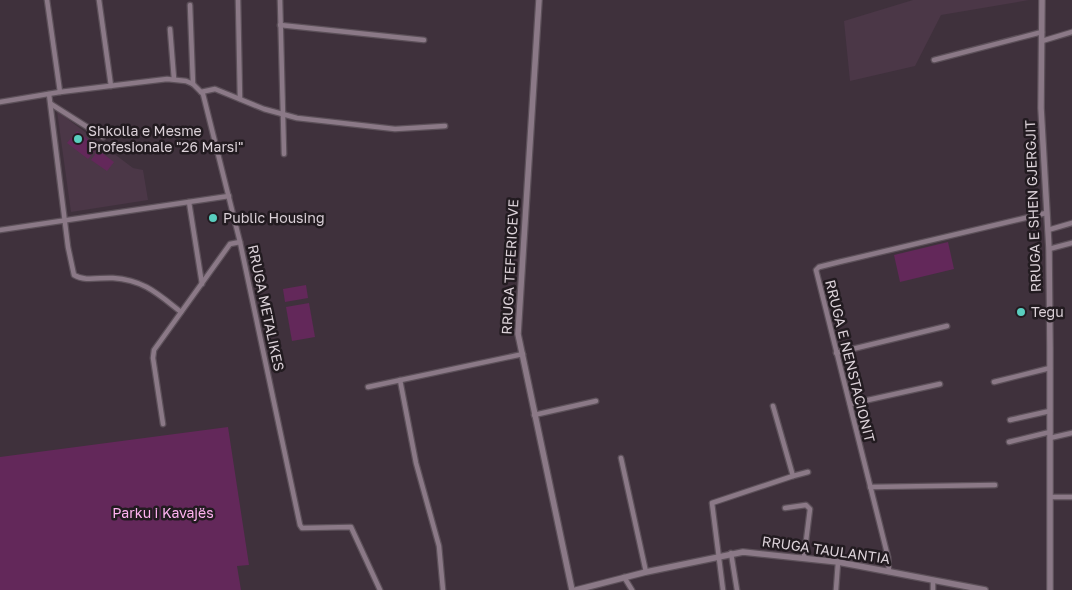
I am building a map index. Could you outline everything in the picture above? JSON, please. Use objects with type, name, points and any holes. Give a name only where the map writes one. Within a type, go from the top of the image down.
[{"type":"street","points":[[47,0],[60,92]]},
{"type":"street","points":[[99,0],[111,86]]},
{"type":"street","points":[[238,0],[240,99]]},
{"type":"street","points":[[280,0],[281,115],[284,154]]},
{"type":"street","name":"RRUGA TEFERICEVE","points":[[539,0],[517,323],[519,345],[523,354],[534,415],[574,590]]},
{"type":"street","name":"RRUGA E SHEN GJERGJIT","points":[[1042,0],[1041,108],[1049,249],[1050,590]]},
{"type":"street","points":[[0,102],[60,92],[174,79],[193,84],[190,6]]},
{"type":"street","points":[[280,25],[424,40]]},
{"type":"street","points":[[170,28],[174,79]]},
{"type":"street","points":[[934,60],[1042,32]]},
{"type":"street","points":[[1042,41],[1072,32]]},
{"type":"street","name":"RRUGA METALIKES","points":[[193,84],[201,92],[206,103],[229,196],[300,524],[302,528],[351,527],[380,590]]},
{"type":"street","points":[[201,92],[216,89],[281,115],[395,129],[444,126]]},
{"type":"street","points":[[49,94],[74,276],[134,280],[151,288],[181,312]]},
{"type":"street","points":[[51,104],[103,137]]},
{"type":"street","points":[[0,230],[229,196]]},
{"type":"street","points":[[189,202],[202,284]]},
{"type":"street","name":"RRUGA E NENSTACIONIT","points":[[889,572],[888,557],[816,274],[819,267],[1046,213]]},
{"type":"street","points":[[1048,230],[1072,223]]},
{"type":"street","points":[[163,424],[153,353],[230,244],[240,242]]},
{"type":"street","points":[[1049,249],[1072,244]]},
{"type":"street","points":[[836,353],[947,326]]},
{"type":"street","points":[[368,387],[523,354]]},
{"type":"street","points":[[994,382],[1050,368]]},
{"type":"street","points":[[400,380],[414,455],[439,546],[442,590]]},
{"type":"street","points":[[850,404],[940,384]]},
{"type":"street","points":[[534,415],[596,401]]},
{"type":"street","points":[[773,406],[793,476]]},
{"type":"street","points":[[1010,420],[1050,411]]},
{"type":"street","points":[[1009,442],[1072,433]]},
{"type":"street","points":[[621,458],[646,572]]},
{"type":"street","points":[[723,590],[712,503],[808,472]]},
{"type":"street","points":[[870,487],[995,485]]},
{"type":"street","points":[[1051,497],[1072,497]]},
{"type":"street","points":[[785,508],[806,505],[810,509],[804,557]]},
{"type":"street","name":"RRUGA TAULANTIA","points":[[574,590],[719,556],[754,552],[838,562],[986,590]]},
{"type":"street","points":[[731,554],[737,590]]},
{"type":"street","points":[[836,590],[838,562]]},
{"type":"street","points":[[624,577],[632,590]]},
{"type":"street","points":[[933,580],[933,590]]},
{"type":"shaded area","points":[[913,0],[1029,0],[941,15],[915,66],[850,81],[844,21]]},
{"type":"shaded area","name":"Shkolla e Mesme Profesionale \"26 Marsi\"","points":[[57,111],[133,168],[143,170],[148,200],[71,212]]},
{"type":"green space","points":[[77,131],[98,147],[88,159],[67,143]]},
{"type":"green space","points":[[98,150],[114,162],[107,171],[91,160]]},
{"type":"green space","points":[[948,242],[954,269],[900,282],[894,255]]},
{"type":"green space","points":[[306,285],[308,298],[285,302],[283,289]]},
{"type":"green space","points":[[309,303],[315,337],[292,341],[286,307]]},
{"type":"green space","name":"Parku i Kavajës","points":[[228,427],[249,565],[237,566],[241,590],[0,590],[0,457]]},
{"type":"place","name":"Shkolla e Mesme Profesionale \"26 Marsi\"","points":[[78,139]]},
{"type":"place","name":"Public Housing","points":[[213,218]]},
{"type":"place","name":"Tegu","points":[[1021,312]]}]
